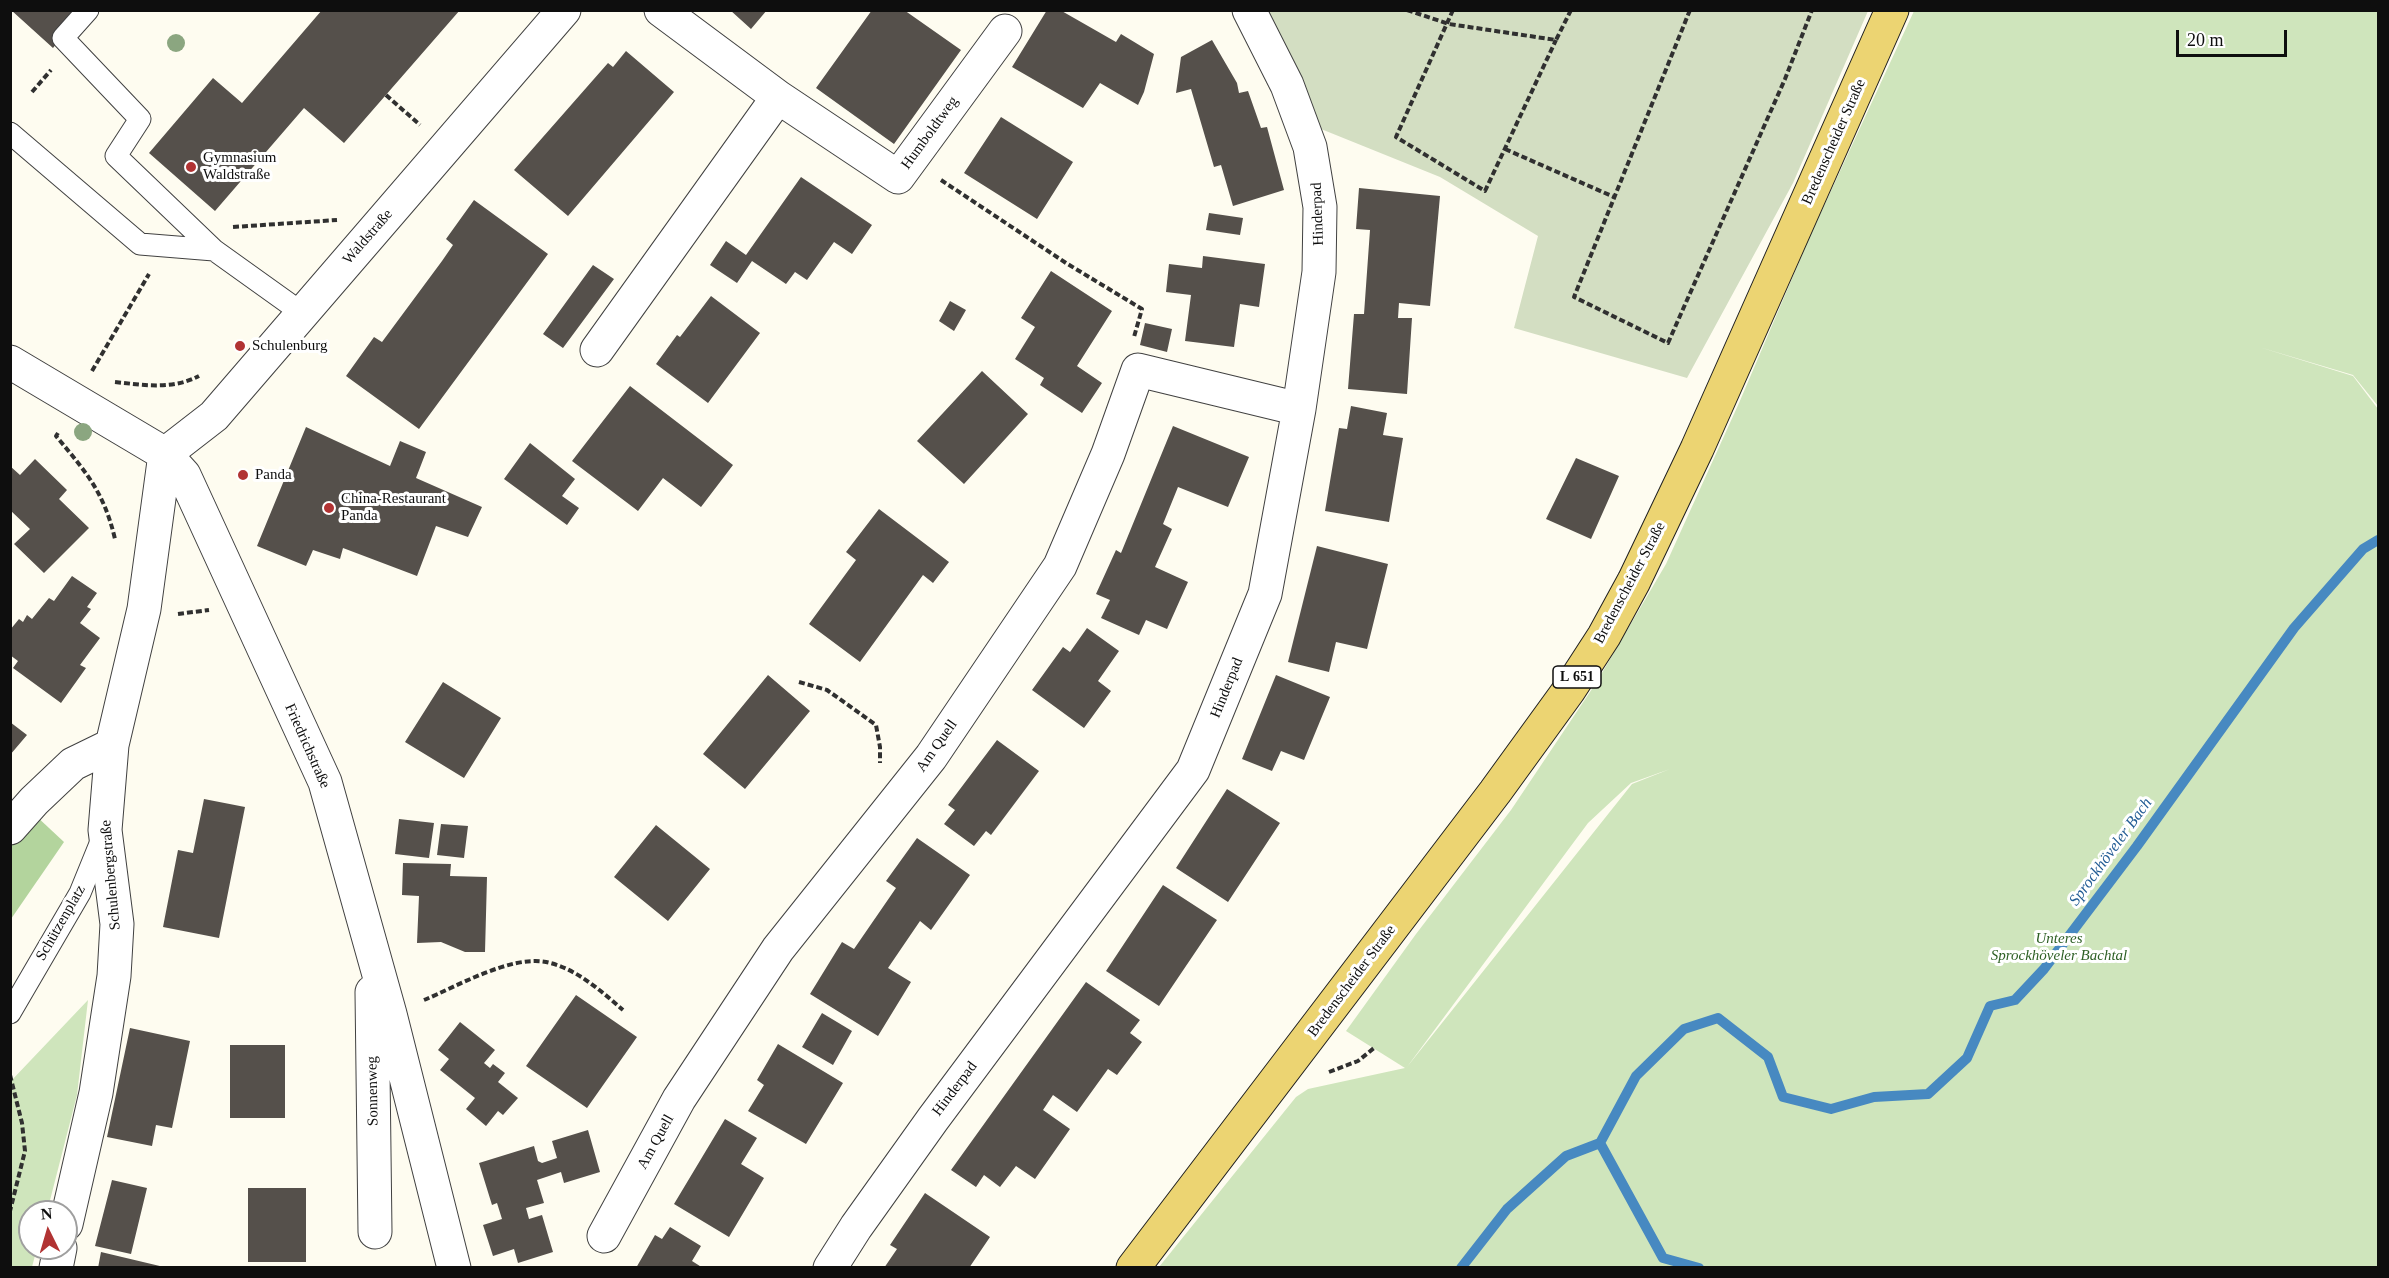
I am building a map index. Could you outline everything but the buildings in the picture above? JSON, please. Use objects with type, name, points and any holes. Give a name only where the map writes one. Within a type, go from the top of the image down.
[{"type":"main road","name":"Bredenscheider Straße","points":[[1133,1268],[1482,810],[1569,690],[1604,636],[1634,580],[1697,449],[1892,10]]},
{"type":"street","name":"Waldstraße","points":[[165,454],[214,416],[564,10]]},
{"type":"street","name":"Humboldtweg","points":[[661,10],[778,97],[898,177],[1005,31]]},
{"type":"street","name":"Hinderpad","points":[[830,1268],[856,1227],[933,1119],[1193,770],[1265,594],[1299,409],[1319,272],[1320,207],[1317,178],[1310,147],[1287,85],[1249,10]]},
{"type":"street","points":[[597,350],[778,97]]},
{"type":"street","name":"Friedrichstraße","points":[[10,363],[165,454],[184,475],[325,782],[390,1014],[454,1268]]},
{"type":"street","name":"Am Quell","points":[[604,1236],[680,1099],[778,949],[931,758],[1060,566],[1108,454],[1138,370],[1299,409]]},
{"type":"street","name":"Schulenbergstraße","points":[[71,1200],[96,1093],[114,976],[117,924],[105,830],[112,745],[144,609],[165,454]]},
{"type":"street","points":[[10,828],[34,801],[73,764],[112,745]]},
{"type":"street","name":"Sonnenweg","points":[[372,951],[375,1232]]},
{"type":"lane","points":[[88,10],[63,38],[140,119],[116,156],[214,250],[302,313]]},
{"type":"lane","points":[[10,133],[140,244],[214,250]]},
{"type":"lane","name":"Schützenplatz","points":[[10,1013],[80,893],[105,830]]},
{"type":"path","points":[[1407,10],[1449,24],[1556,40]]},
{"type":"path","points":[[1453,10],[1449,24],[1396,137],[1485,191],[1571,10]]},
{"type":"path","points":[[1690,10],[1574,297],[1668,343],[1785,79],[1812,10]]},
{"type":"path","points":[[386,95],[446,148]]},
{"type":"path","points":[[1505,149],[1614,197]]},
{"type":"path","points":[[943,181],[1066,263],[1142,309]]},
{"type":"path","points":[[193,229],[385,217]]},
{"type":"path","points":[[111,381],[159,386],[180,384],[205,372]]},
{"type":"path","points":[[144,609],[172,615],[188,614],[202,612],[240,597]]},
{"type":"path","points":[[799,682],[827,690],[876,725],[880,747],[879,762],[909,785]]},
{"type":"path","points":[[390,1014],[508,965],[545,962],[572,972],[600,990],[623,1010]]},
{"type":"path","points":[[10,1075],[22,1123],[24,1151],[10,1211]]},
{"type":"green space","points":[[1261,11],[1868,11],[1793,183],[1687,378],[1514,328],[1538,236],[1440,177],[1321,129]]},
{"type":"green space","name":"Unteres Sprockhöveler Bachtal","points":[[1914,11],[2378,11],[2378,406],[2353,375],[2259,347],[2353,376],[2378,409],[2378,1267],[1159,1267],[1296,1097],[1308,1089],[1405,1068],[1346,1031],[1416,934],[1511,810],[1596,683],[1666,564],[1739,403],[1811,234]],"holes":[[[1670,769],[1632,784],[1407,1067],[1588,823],[1631,783]]]},
{"type":"green space","points":[[34,814],[64,842],[11,919],[11,843]]},
{"type":"green space","points":[[88,1000],[77,1095],[50,1200],[18,1200],[18,1260],[34,1260],[32,1267],[11,1267],[11,1081]]},
{"type":"waterway","name":"Sprockhöveler Bach","points":[[1699,1268],[1663,1258],[1600,1143],[1636,1076],[1684,1029],[1718,1018],[1768,1057],[1783,1097],[1831,1109],[1874,1097],[1928,1094],[1967,1058],[1990,1006],[2015,1000],[2044,969],[2137,846],[2294,628],[2363,549],[2378,540]]},
{"type":"waterway","points":[[1461,1268],[1507,1209],[1566,1156],[1600,1143]]},
{"type":"place","name":"Gymnasium Waldstraße","points":[[191,167]]},
{"type":"place","name":"Schulenburg","points":[[240,346]]},
{"type":"place","name":"Panda","points":[[243,475]]},
{"type":"place","name":"China-Restaurant Panda","points":[[329,508]]}]
